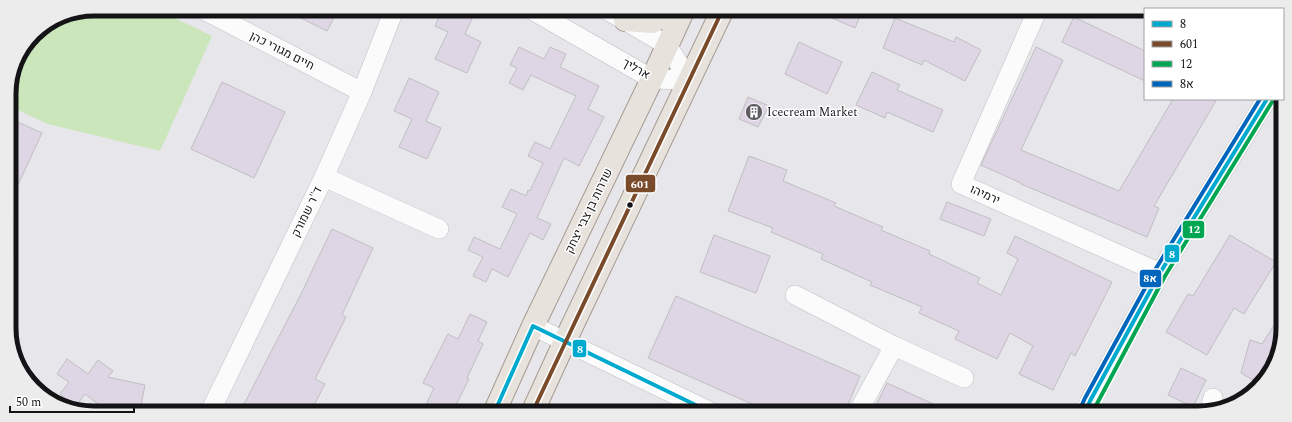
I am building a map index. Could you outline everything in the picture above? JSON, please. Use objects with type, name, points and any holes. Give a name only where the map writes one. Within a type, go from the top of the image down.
[{"type":"main road","points":[[621,16],[652,22],[662,16]]},
{"type":"main road","name":"שדרות בן צבי יצחק","points":[[497,406],[533,326],[681,16]]},
{"type":"main road","points":[[535,406],[720,16]]},
{"type":"street","name":"חיים מגורי כהן","points":[[215,16],[362,92]]},
{"type":"street","name":"ד\"ר שמורק","points":[[213,406],[324,177],[362,92],[392,16]]},
{"type":"street","name":"ארליך","points":[[542,16],[652,79],[689,80]]},
{"type":"street","points":[[618,16],[667,45],[689,80]]},
{"type":"street","name":"ירמיהו","points":[[1035,16],[960,184],[1160,273]]},
{"type":"street","points":[[1088,406],[1160,273],[1266,100]]},
{"type":"street","points":[[324,177],[439,229]]},
{"type":"street","points":[[795,295],[894,346],[964,378]]},
{"type":"street","points":[[533,326],[698,406]]},
{"type":"street","points":[[861,406],[894,346]]},
{"type":"green space","points":[[89,16],[171,16],[212,36],[160,151],[48,124],[16,109],[16,89],[19,74],[26,55],[43,35],[55,26],[79,17]]},
{"type":"building","points":[[297,16],[335,16],[327,31]]},
{"type":"building","points":[[439,16],[473,16],[465,34],[481,42],[467,73],[435,59],[448,32],[435,26]]},
{"type":"building","points":[[827,16],[860,16],[855,28]]},
{"type":"building","points":[[1074,17],[1144,51],[1144,81],[1062,42]]},
{"type":"building","points":[[895,18],[954,42],[956,37],[981,50],[965,81],[924,60],[922,65],[883,48]]},
{"type":"building","points":[[799,42],[842,62],[827,94],[785,74]]},
{"type":"building","points":[[519,47],[544,59],[550,47],[566,54],[560,67],[599,86],[588,109],[604,117],[579,166],[564,158],[537,218],[551,224],[543,240],[530,233],[508,277],[492,269],[486,282],[473,276],[483,257],[468,250],[474,237],[500,249],[517,214],[502,207],[511,189],[526,196],[528,190],[530,191],[543,163],[528,156],[535,142],[550,149],[576,96],[531,75],[523,90],[509,83],[517,68],[510,65]]},
{"type":"building","points":[[1036,47],[1063,60],[1021,150],[1119,191],[1172,100],[1216,100],[1154,206],[1159,208],[1147,237],[1021,184],[981,165]]},
{"type":"building","points":[[872,72],[900,85],[897,90],[943,110],[933,132],[887,112],[885,118],[856,105]]},
{"type":"building","points":[[409,78],[439,92],[426,121],[441,128],[427,159],[399,147],[412,119],[394,111]]},
{"type":"building","points":[[222,82],[285,112],[254,178],[191,149]]},
{"type":"building","name":"Icecream Market","points":[[748,97],[769,106],[758,127],[739,119]]},
{"type":"building","points":[[16,121],[42,133],[16,189]]},
{"type":"building","points":[[749,156],[787,170],[783,181],[836,203],[834,206],[883,227],[881,230],[930,251],[929,254],[980,278],[977,283],[1001,295],[1018,259],[1007,253],[1015,236],[1112,282],[1075,356],[1071,353],[1053,390],[1019,374],[1033,346],[1010,333],[997,359],[955,339],[959,331],[919,313],[922,307],[870,285],[872,282],[821,259],[823,254],[771,232],[773,228],[728,211]]},
{"type":"building","points":[[947,202],[991,219],[984,236],[940,219]]},
{"type":"building","points":[[332,229],[373,248],[342,315],[346,317],[315,379],[325,384],[314,406],[243,406],[301,294]]},
{"type":"building","points":[[714,235],[770,256],[756,293],[700,272]]},
{"type":"building","points":[[1230,235],[1276,262],[1244,314],[1234,308],[1207,355],[1166,332],[1188,294],[1193,296]]},
{"type":"building","points":[[676,296],[860,376],[848,406],[756,406],[648,358]]},
{"type":"building","points":[[470,314],[487,322],[478,341],[483,344],[467,378],[469,379],[456,406],[425,406],[434,388],[423,383],[448,334],[458,339]]},
{"type":"building","points":[[1276,322],[1275,338],[1270,358],[1266,367],[1255,381],[1241,373],[1250,340],[1262,344]]},
{"type":"building","points":[[67,359],[88,374],[98,360],[113,371],[108,377],[145,385],[141,406],[101,406],[85,394],[78,404],[71,402],[60,394],[69,382],[57,374]]},
{"type":"building","points":[[1181,368],[1206,380],[1193,406],[1168,395]]},
{"type":"building","points":[[887,383],[938,406],[876,406]]},
{"type":"transit line","name":"601","points":[[535,406],[720,16]]},
{"type":"transit line","name":"8א","points":[[1081,406],[1155,270],[1259,100]]},
{"type":"transit line","name":"8","points":[[1088,406],[1160,273],[1266,100]]},
{"type":"transit line","name":"12","points":[[1096,406],[1165,276],[1272,102]]},
{"type":"transit line","name":"8","points":[[497,406],[533,326],[698,406]]},
{"type":"place","name":"Icecream Market","points":[[754,112]]}]
